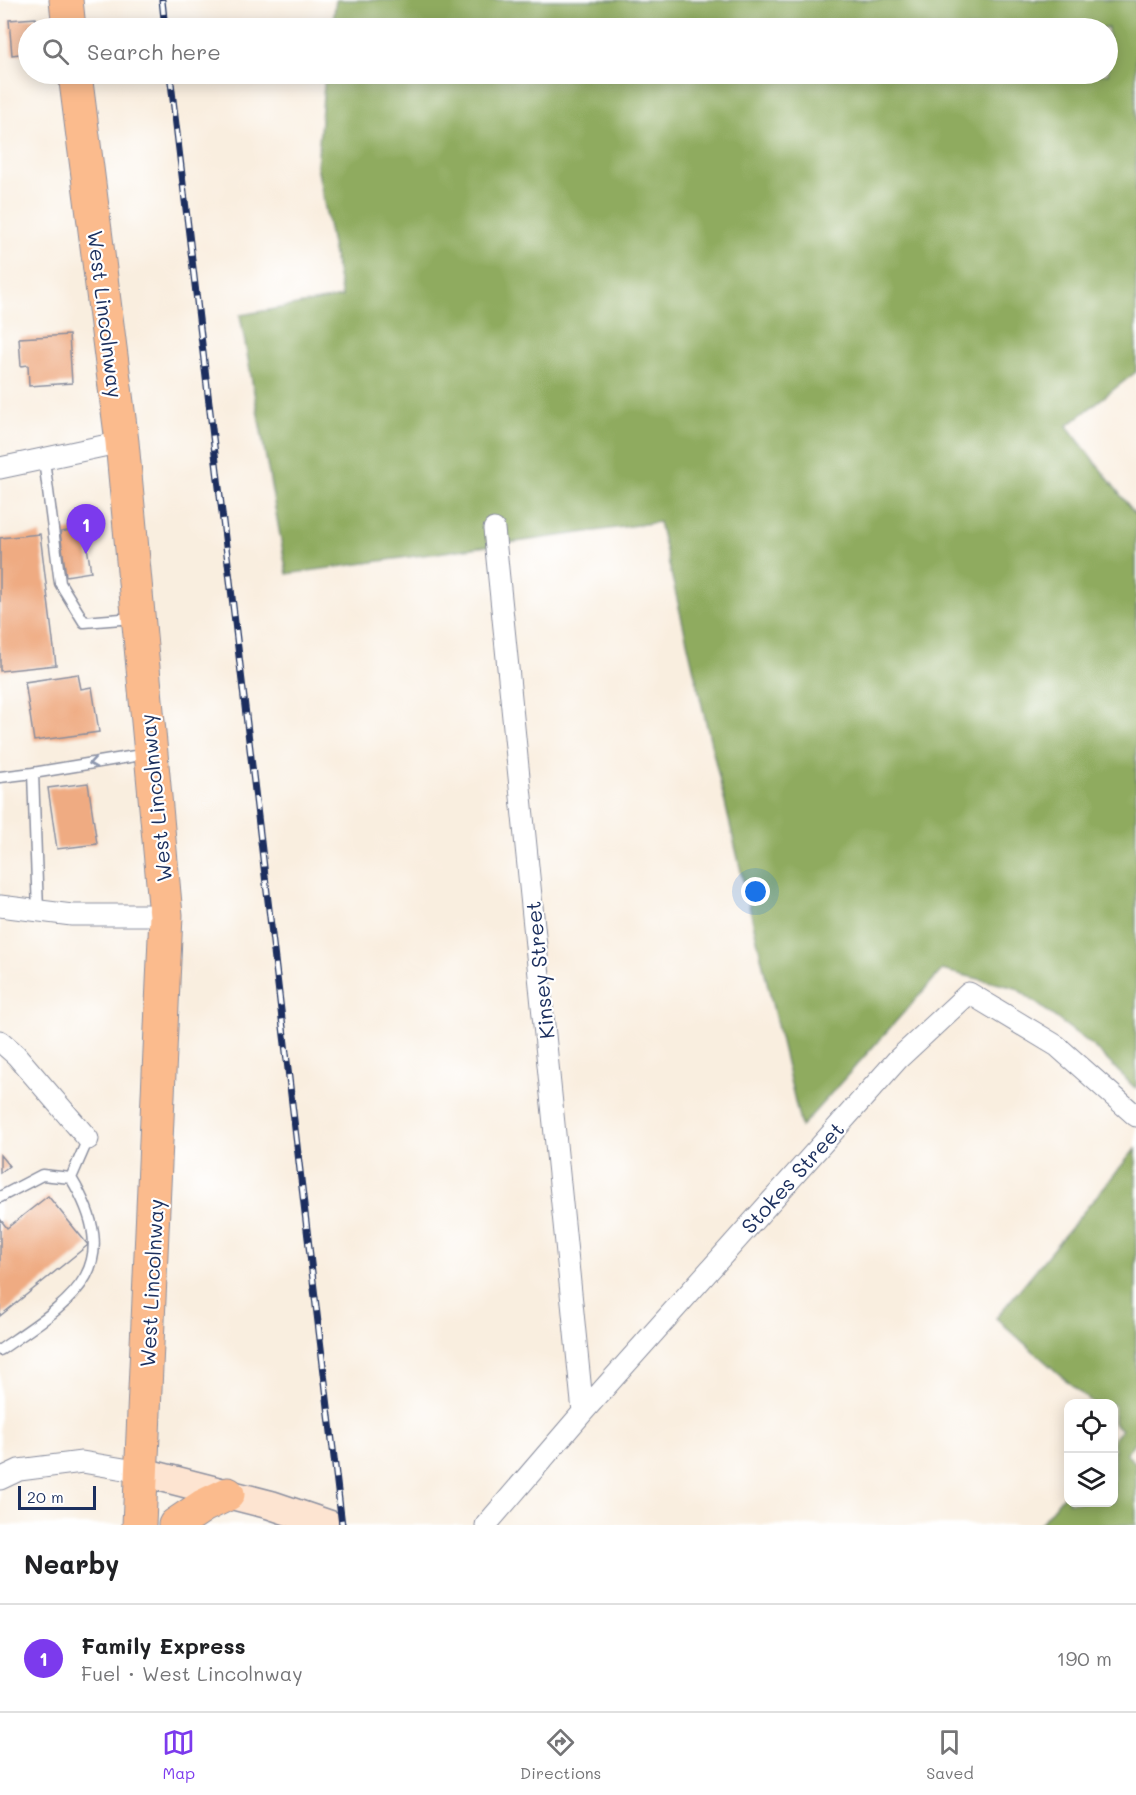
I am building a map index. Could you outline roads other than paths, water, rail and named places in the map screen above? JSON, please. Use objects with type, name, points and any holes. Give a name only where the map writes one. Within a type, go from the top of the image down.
[{"type":"main road","points":[[66,0],[68,18]]},
{"type":"main road","name":"West Lincolnway","points":[[76,84],[122,442],[166,915],[139,1525]]},
{"type":"main road","points":[[142,1472],[271,1504],[330,1525]]},
{"type":"main road","points":[[175,1525],[203,1506],[228,1494]]},
{"type":"street","points":[[0,468],[122,442]]},
{"type":"street","name":"Kinsey Street","points":[[494,529],[583,1412]]},
{"type":"street","points":[[0,906],[72,915],[166,915]]},
{"type":"street","name":"Stokes Street","points":[[486,1525],[583,1412],[898,1059],[969,993],[1057,1046],[1136,1116]]},
{"type":"street","points":[[0,1041],[16,1055],[88,1139]]},
{"type":"street","points":[[0,1479],[19,1470],[82,1462],[142,1472]]},
{"type":"lane","points":[[44,460],[60,583],[84,622],[137,617]]},
{"type":"lane","points":[[0,777],[151,754]]},
{"type":"lane","points":[[33,773],[38,911]]},
{"type":"lane","points":[[70,1178],[88,1139]]},
{"type":"lane","points":[[0,1197],[42,1175],[70,1178]]},
{"type":"lane","points":[[0,1350],[62,1308],[80,1284],[95,1257],[93,1228],[85,1202],[70,1178]]},
{"type":"railway","points":[[162,0],[164,18]]},
{"type":"railway","points":[[171,84],[342,1525]]},
{"type":"place","name":"Family Express","points":[[86,554]]}]
